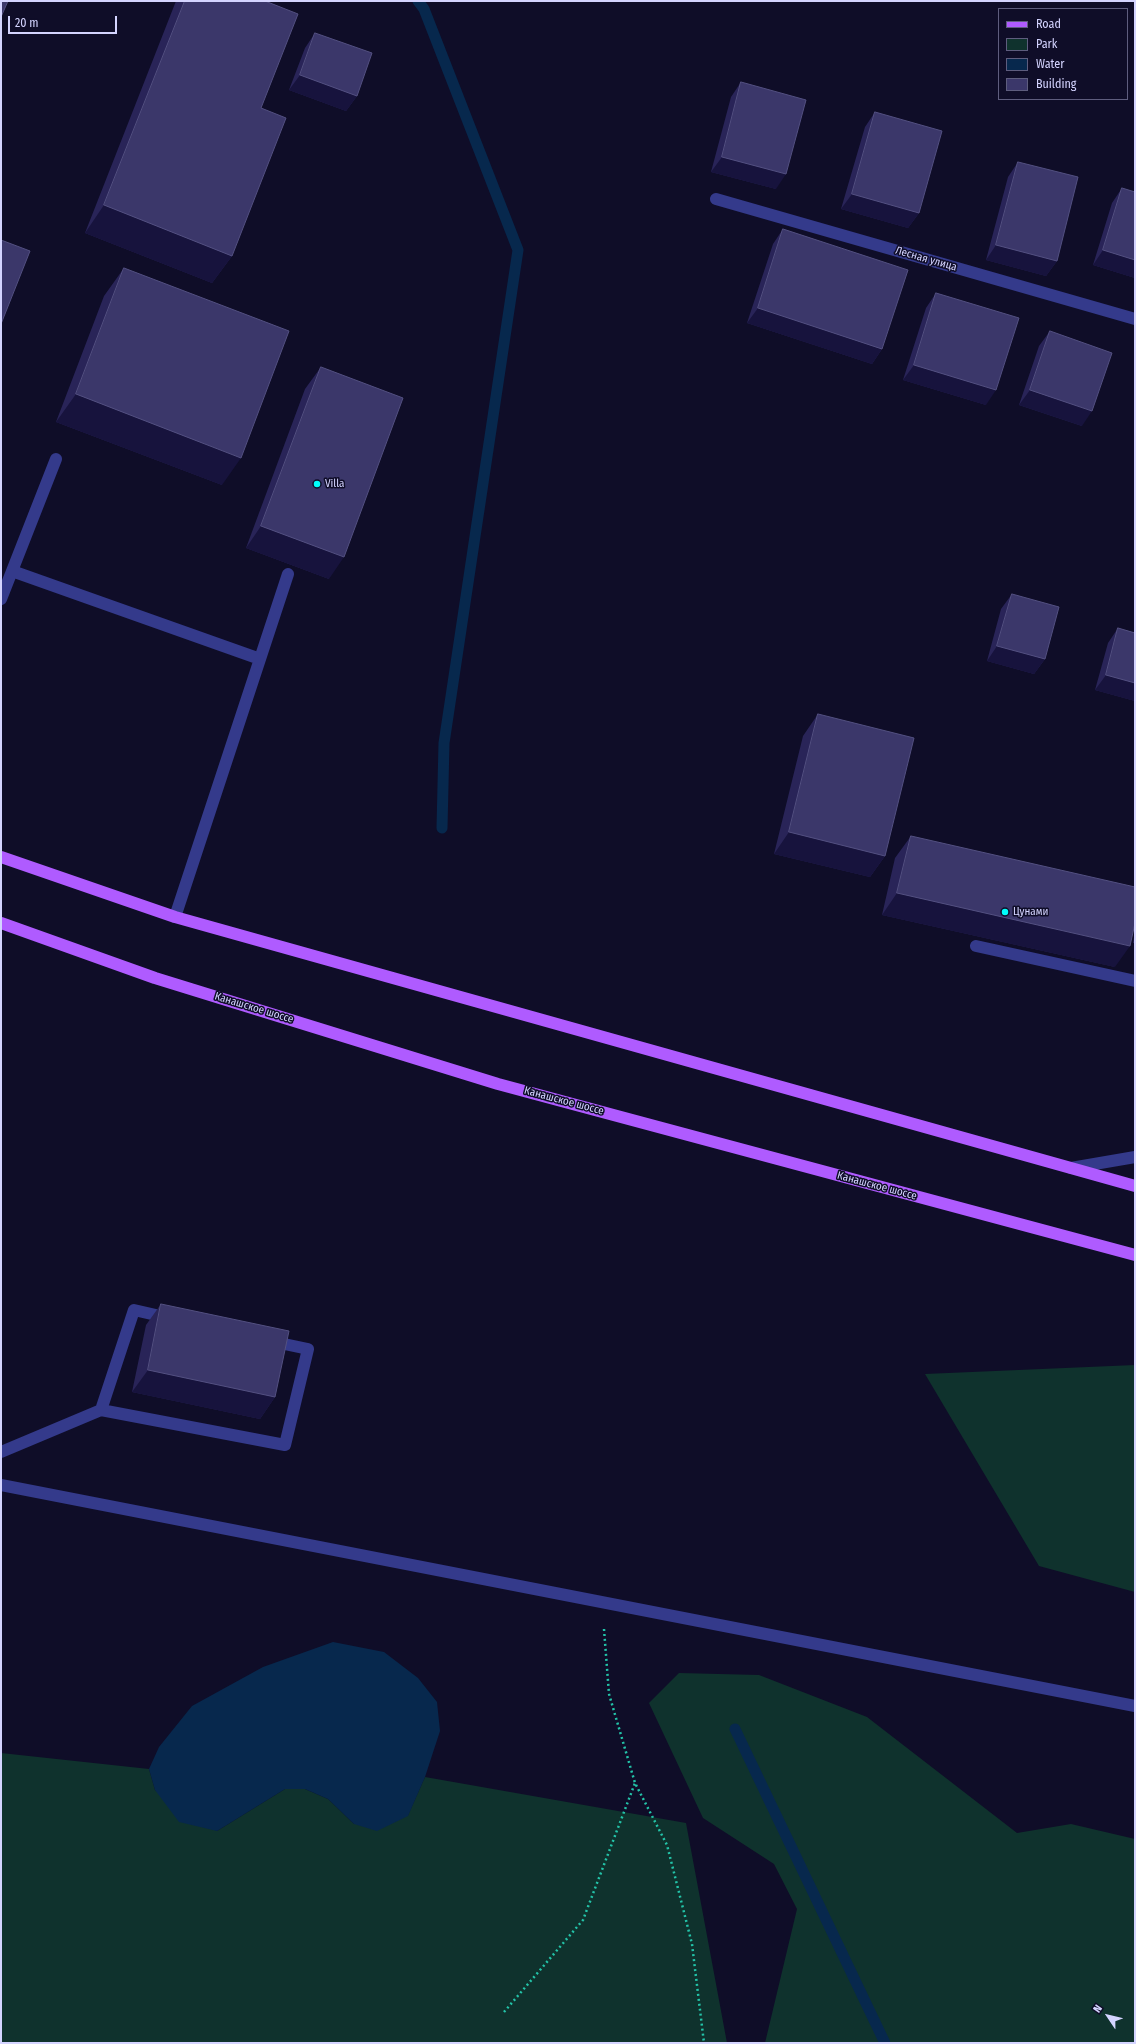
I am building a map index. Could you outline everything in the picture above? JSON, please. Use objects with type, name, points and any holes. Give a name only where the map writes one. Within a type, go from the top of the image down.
[{"type":"main road","points":[[1,857],[175,917],[1135,1186]]},
{"type":"main road","name":"Канашское шоссе","points":[[1,923],[155,978],[498,1084],[1135,1255]]},
{"type":"street","name":"Лесная улица","points":[[716,199],[1135,319]]},
{"type":"street","points":[[1,599],[56,459]]},
{"type":"street","points":[[12,571],[260,659]]},
{"type":"street","points":[[175,917],[288,574]]},
{"type":"street","points":[[976,946],[1135,981]]},
{"type":"street","points":[[1071,1168],[1135,1157]]},
{"type":"street","points":[[101,1410],[134,1310],[179,1320]]},
{"type":"street","points":[[1,1452],[101,1410],[285,1445],[308,1349],[255,1337]]},
{"type":"street","points":[[1,1485],[1135,1706]]},
{"type":"path","points":[[602,1602],[609,1694],[635,1782],[668,1845],[692,1944],[704,2043]]},
{"type":"path","points":[[504,2012],[583,1920],[635,1782]]},
{"type":"green space","points":[[1135,1365],[1135,1592],[1039,1566],[925,1374]]},
{"type":"green space","points":[[679,1673],[759,1675],[867,1717],[1017,1833],[1071,1824],[1135,1839],[1135,2043],[765,2043],[797,1909],[774,1864],[703,1818],[649,1703]]},
{"type":"green space","points":[[1,1753],[149,1769],[155,1790],[217,1831],[285,1789],[305,1789],[328,1799],[354,1824],[408,1815],[425,1777],[686,1823],[727,2043],[1,2043]]},
{"type":"water","points":[[333,1642],[384,1652],[418,1678],[437,1702],[440,1731],[425,1777],[408,1816],[377,1831],[354,1824],[328,1799],[305,1789],[285,1789],[217,1831],[179,1822],[155,1790],[149,1769],[159,1747],[192,1706],[263,1667]]},
{"type":"building","points":[[1,1],[8,1],[1,17]]},
{"type":"building","points":[[185,1],[265,1],[298,14],[261,108],[286,118],[232,256],[104,205]]},
{"type":"building","points":[[315,33],[372,53],[357,96],[300,75]]},
{"type":"building","points":[[741,82],[806,100],[786,174],[722,157]]},
{"type":"building","points":[[875,112],[942,131],[919,213],[852,194]]},
{"type":"building","points":[[1018,162],[1078,177],[1057,261],[996,245]]},
{"type":"building","points":[[1122,188],[1135,192],[1135,260],[1103,250]]},
{"type":"building","points":[[783,229],[908,270],[882,349],[758,308]]},
{"type":"building","points":[[1,240],[30,251],[1,324]]},
{"type":"building","points":[[124,268],[289,331],[241,458],[76,394]]},
{"type":"building","points":[[936,293],[1019,318],[996,390],[914,365]]},
{"type":"building","points":[[1050,331],[1112,353],[1092,411],[1030,390]]},
{"type":"building","name":"Villa","points":[[321,367],[403,398],[344,557],[261,526]]},
{"type":"building","points":[[1012,594],[1059,607],[1045,659],[997,646]]},
{"type":"building","points":[[1118,628],[1135,633],[1135,683],[1106,675]]},
{"type":"building","points":[[818,714],[914,738],[885,856],[789,832]]},
{"type":"building","points":[[911,836],[1135,887],[1135,923],[1130,946],[897,893]]},
{"type":"building","points":[[161,1304],[289,1331],[275,1397],[148,1370]]},
{"type":"waterway","points":[[418,1],[424,9],[518,250],[444,743],[442,828]]},
{"type":"waterway","points":[[735,1729],[885,2043]]},
{"type":"place","name":"Villa","points":[[317,484]]},
{"type":"place","name":"Цунами","points":[[1005,912]]}]
